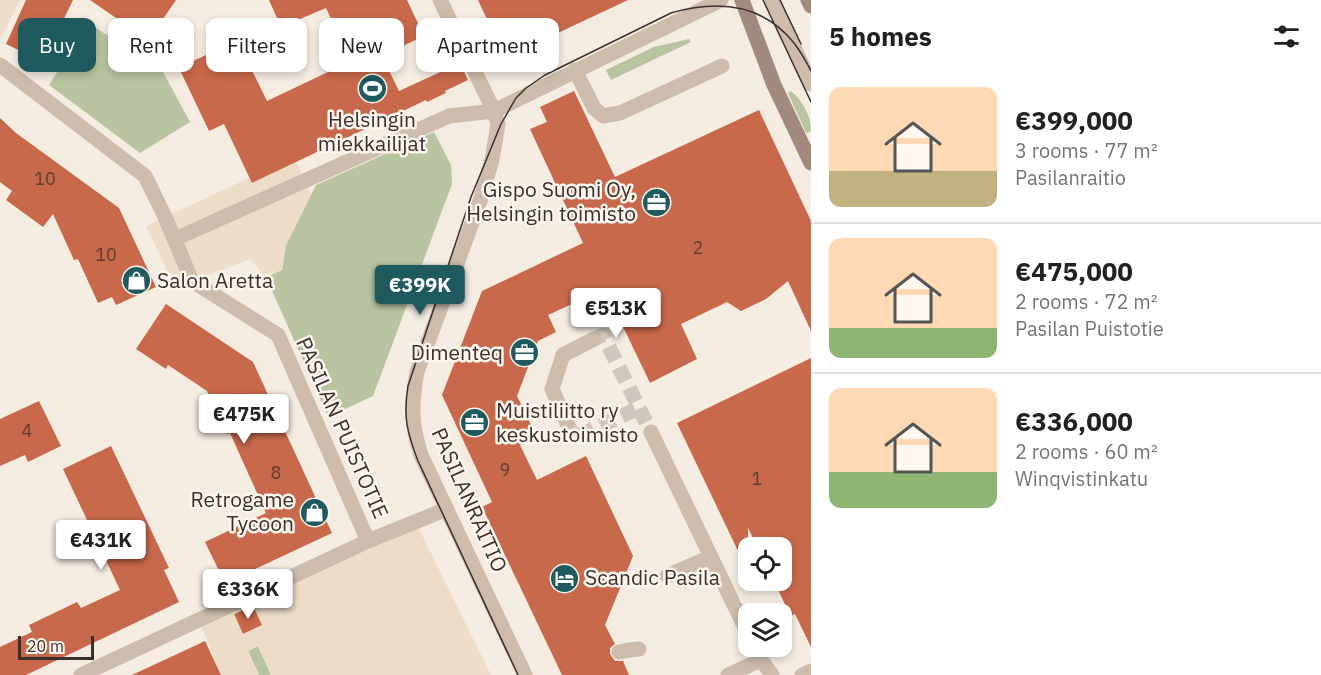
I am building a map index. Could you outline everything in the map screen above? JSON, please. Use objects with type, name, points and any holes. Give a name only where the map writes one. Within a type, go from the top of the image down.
[{"type":"street","name":"PASILANRAITIO","points":[[440,0],[494,111],[498,124],[492,160],[480,201],[417,372],[412,397],[412,415],[421,455],[525,675]]},
{"type":"street","points":[[175,239],[450,116],[494,111],[721,0]]},
{"type":"street","points":[[742,0],[774,85],[811,163]]},
{"type":"street","points":[[772,0],[811,84]]},
{"type":"street","points":[[808,0],[811,6]]},
{"type":"street","name":"PASILAN PUISTOTIE","points":[[0,66],[145,176],[192,281],[278,335],[368,541]]},
{"type":"street","points":[[575,70],[594,108],[603,116],[620,113],[722,66]]},
{"type":"street","points":[[567,423],[552,389],[563,355],[594,339]]},
{"type":"street","points":[[651,432],[738,613]]},
{"type":"street","points":[[81,675],[368,541],[447,509]]},
{"type":"street","points":[[667,576],[711,557]]},
{"type":"street","points":[[619,652],[639,649]]},
{"type":"street","points":[[728,675],[753,657]]},
{"type":"street","points":[[761,657],[772,675]]},
{"type":"street","points":[[802,675],[811,671]]},
{"type":"green space","points":[[96,28],[108,36],[108,72],[163,72],[190,122],[140,153],[49,85],[57,72],[96,72]]},
{"type":"green space","points":[[689,39],[691,42],[611,80],[606,70],[654,47]]},
{"type":"green space","points":[[791,91],[806,109],[811,131],[806,133],[788,93]]},
{"type":"green space","points":[[434,132],[451,165],[452,184],[373,396],[328,417],[266,277],[282,270],[286,245],[316,185]]},
{"type":"green space","points":[[258,646],[271,675],[259,675],[248,651]]},
{"type":"shaded area","points":[[0,0],[20,0],[0,40]]},
{"type":"shaded area","points":[[296,162],[311,195],[286,245],[282,270],[266,277],[250,259],[192,281],[173,283],[146,226],[249,178],[252,183]]},
{"type":"shaded area","points":[[416,523],[491,675],[271,675],[258,646],[248,651],[259,675],[215,675],[220,672],[199,620]],"holes":[[[252,605],[262,625],[243,634],[233,613]]]},
{"type":"building","points":[[26,0],[73,0],[64,18],[18,18],[18,50],[6,44]]},
{"type":"building","points":[[90,0],[176,0],[164,18],[116,18]]},
{"type":"building","points":[[269,0],[407,0],[416,19],[416,40],[404,46],[404,18],[331,18],[326,8],[302,18],[277,18]]},
{"type":"building","points":[[478,0],[628,0],[559,33],[559,18],[486,18]]},
{"type":"building","points":[[206,55],[206,72],[253,72],[267,101],[328,72],[390,72],[399,91],[440,72],[464,72],[468,80],[445,91],[446,93],[427,102],[426,100],[252,183],[224,124],[209,131],[181,72],[194,72],[194,61]]},
{"type":"building","points":[[574,91],[615,177],[759,110],[811,221],[811,331],[788,281],[766,299],[741,311],[727,302],[681,324],[697,359],[650,383],[605,289],[548,315],[556,332],[538,341],[517,396],[537,437],[520,445],[537,480],[586,456],[633,556],[605,625],[615,644],[610,648],[610,654],[615,661],[623,661],[629,675],[562,675],[482,507],[492,502],[442,395],[482,291],[583,243],[530,129],[547,122],[540,107]]},
{"type":"building","points":[[0,118],[16,133],[119,208],[156,287],[116,305],[112,297],[98,303],[78,259],[74,260],[53,214],[43,227],[6,200],[12,191],[0,182]]},
{"type":"building","points":[[166,304],[253,362],[332,533],[225,583],[205,542],[266,513],[230,433],[227,434],[207,391],[168,365],[166,369],[136,349]]},
{"type":"building","points":[[811,358],[811,647],[795,614],[792,615],[792,603],[784,603],[779,591],[792,591],[792,537],[752,537],[748,528],[748,537],[738,537],[738,551],[677,423]]},
{"type":"building","points":[[39,401],[61,446],[28,462],[25,455],[0,466],[0,419]]},
{"type":"building","points":[[111,446],[169,568],[164,570],[179,602],[26,675],[0,675],[0,647],[32,632],[29,625],[77,602],[81,608],[120,590],[63,469]]},
{"type":"building","points":[[253,606],[262,625],[243,634],[234,614]]},
{"type":"building","points":[[205,641],[221,675],[132,675]]},
{"type":"tunnel","points":[[594,339],[603,335],[651,432]]},
{"type":"tunnel","points":[[567,423],[574,438],[639,408]]},
{"type":"tram line","points":[[763,0],[811,102]]},
{"type":"tram line","points":[[780,0],[801,44]]},
{"type":"tram line","points":[[518,675],[418,461],[406,416],[408,386],[471,197],[501,124],[516,98],[545,75],[671,13],[688,9],[722,6],[738,8],[768,20],[794,43],[811,71]]},
{"type":"place","name":"Helsingin miekkailijat","points":[[372,89]]},
{"type":"place","name":"Gispo Suomi Oy, Helsingin toimisto","points":[[657,202]]},
{"type":"place","name":"Salon Aretta","points":[[136,281]]},
{"type":"place","name":"Dimenteq","points":[[524,353]]},
{"type":"place","name":"Muistiliitto ry keskustoimisto","points":[[475,423]]},
{"type":"place","name":"Retrogame Tycoon","points":[[315,512]]},
{"type":"place","name":"Scandic Pasila","points":[[564,578]]}]
